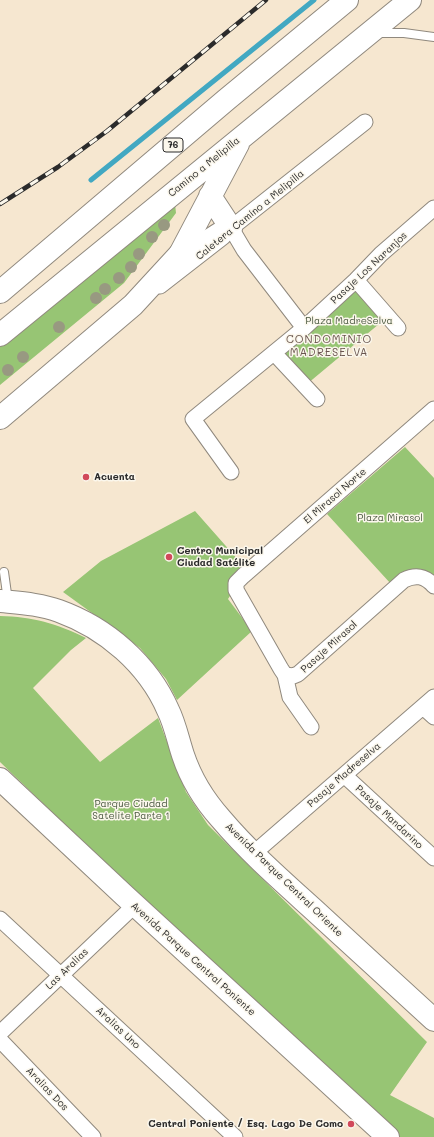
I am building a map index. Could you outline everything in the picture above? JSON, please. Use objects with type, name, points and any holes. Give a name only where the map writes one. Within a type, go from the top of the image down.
[{"type":"street","name":"76","points":[[0,292],[226,100],[347,0]]},
{"type":"street","name":"Camino a Melipilla","points":[[0,335],[244,134],[410,0]]},
{"type":"street","name":"Caletera Camino a Melipilla","points":[[0,418],[133,305],[224,238],[231,228],[365,122]]},
{"type":"street","name":"Caletera Camino a Melipilla","points":[[133,305],[180,254],[244,134]]},
{"type":"street","points":[[210,196],[244,250],[304,328]]},
{"type":"street","name":"Pasaje Los Naranjos","points":[[231,472],[193,419],[304,328],[356,280],[381,254],[434,208]]},
{"type":"street","points":[[180,254],[222,228],[231,228]]},
{"type":"street","points":[[356,280],[398,328]]},
{"type":"street","points":[[274,352],[317,399]]},
{"type":"street","name":"El Mirasol Norte","points":[[285,675],[238,595],[236,583],[434,410]]},
{"type":"street","name":"Pasaje Mirasol","points":[[285,675],[293,676],[298,674],[404,580],[417,576],[424,578],[434,586]]},
{"type":"street","name":"Avenida Parque Central Oriente","points":[[4,602],[32,604],[69,616],[101,633],[129,654],[162,697],[174,724],[190,774],[200,792],[220,819],[253,854],[434,1020]]},
{"type":"street","points":[[285,675],[290,697],[312,727]]},
{"type":"street","points":[[428,702],[434,717]]},
{"type":"street","name":"Pasaje Madreselva","points":[[253,854],[428,702]]},
{"type":"street","name":"Pasaje Mandarino","points":[[344,775],[434,858]]},
{"type":"street","name":"Avenida Parque Central Poniente","points":[[0,779],[388,1137]]},
{"type":"street","name":"Las Aralias","points":[[0,1033],[135,905]]},
{"type":"street","name":"Aralias Uno","points":[[0,919],[235,1137]]},
{"type":"street","name":"Aralias Dos","points":[[0,1040],[93,1137]]},
{"type":"lane","points":[[370,32],[404,32],[434,37]]},
{"type":"lane","points":[[4,572],[4,602]]},
{"type":"green space","points":[[175,204],[176,213],[124,283],[0,385],[0,347],[90,271]]},
{"type":"green space","name":"Plaza MadreSelva","points":[[357,286],[385,319],[307,384],[278,353]]},
{"type":"green space","name":"Plaza Mirasol","points":[[405,447],[434,478],[434,578],[391,584],[327,514]]},
{"type":"green space","points":[[195,511],[240,562],[249,566],[228,599],[252,631],[177,700],[166,679],[140,648],[63,592],[101,561]]},
{"type":"green space","name":"Parque Ciudad Satelite Parte 1","points":[[0,616],[34,619],[65,628],[86,638],[71,650],[33,688],[100,762],[158,718],[186,792],[208,825],[427,1042],[390,1095],[434,1118],[434,1137],[398,1137],[135,892],[0,762]]},
{"type":"waterway","points":[[91,180],[314,0]]},
{"type":"railway","points":[[0,204],[58,167],[107,131],[266,0]]},
{"type":"place","name":"Acuenta","points":[[86,477]]},
{"type":"place","name":"Centro Municipal Ciudad Satélite","points":[[169,557]]},
{"type":"place","name":"Central Poniente / Esq. Lago De Como","points":[[351,1124]]},
{"type":"district","name":"CONDOMINIO MADRESELVA","points":[[329,346]]}]
